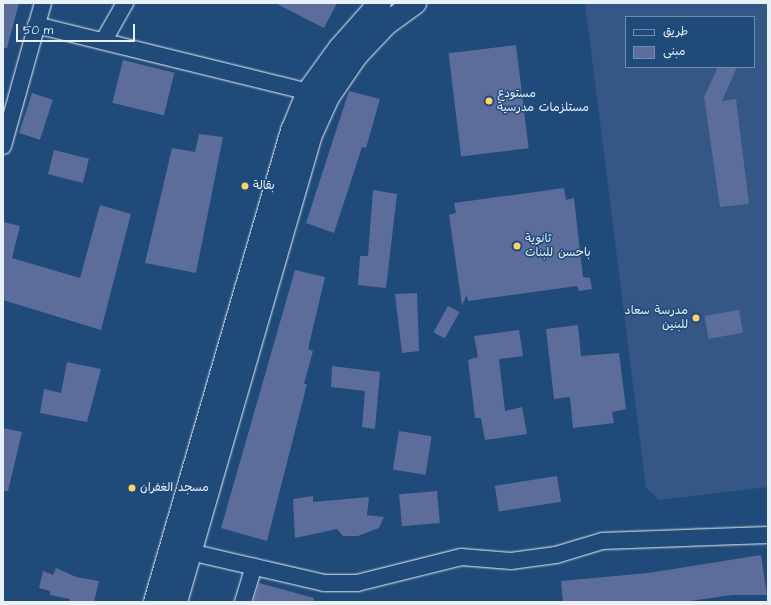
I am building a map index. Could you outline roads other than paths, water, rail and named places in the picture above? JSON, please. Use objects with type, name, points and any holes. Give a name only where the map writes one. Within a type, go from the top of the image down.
[{"type":"highway","points":[[155,602],[271,196],[308,92],[340,48],[380,3]]},
{"type":"highway","points":[[176,602],[310,138],[328,97],[356,56],[386,24],[415,3]]},
{"type":"street","points":[[3,146],[43,3]]},
{"type":"street","points":[[104,40],[125,3]]},
{"type":"street","points":[[36,25],[104,40],[308,92]]},
{"type":"street","points":[[190,552],[324,582],[357,583],[461,557],[511,561],[556,555],[602,541],[768,535]]},
{"type":"street","points":[[243,602],[254,566]]},
{"type":"place","name":"مستودع مستلزمات مدرسية","points":[[489,101]]},
{"type":"place","name":"بقالة","points":[[245,186]]},
{"type":"place","name":"ثانوية باحسن للبنات","points":[[517,246]]},
{"type":"place","name":"مدرسة سعاد للبنين","points":[[696,318]]},
{"type":"place","name":"مسجد الغفران","points":[[132,488]]}]
